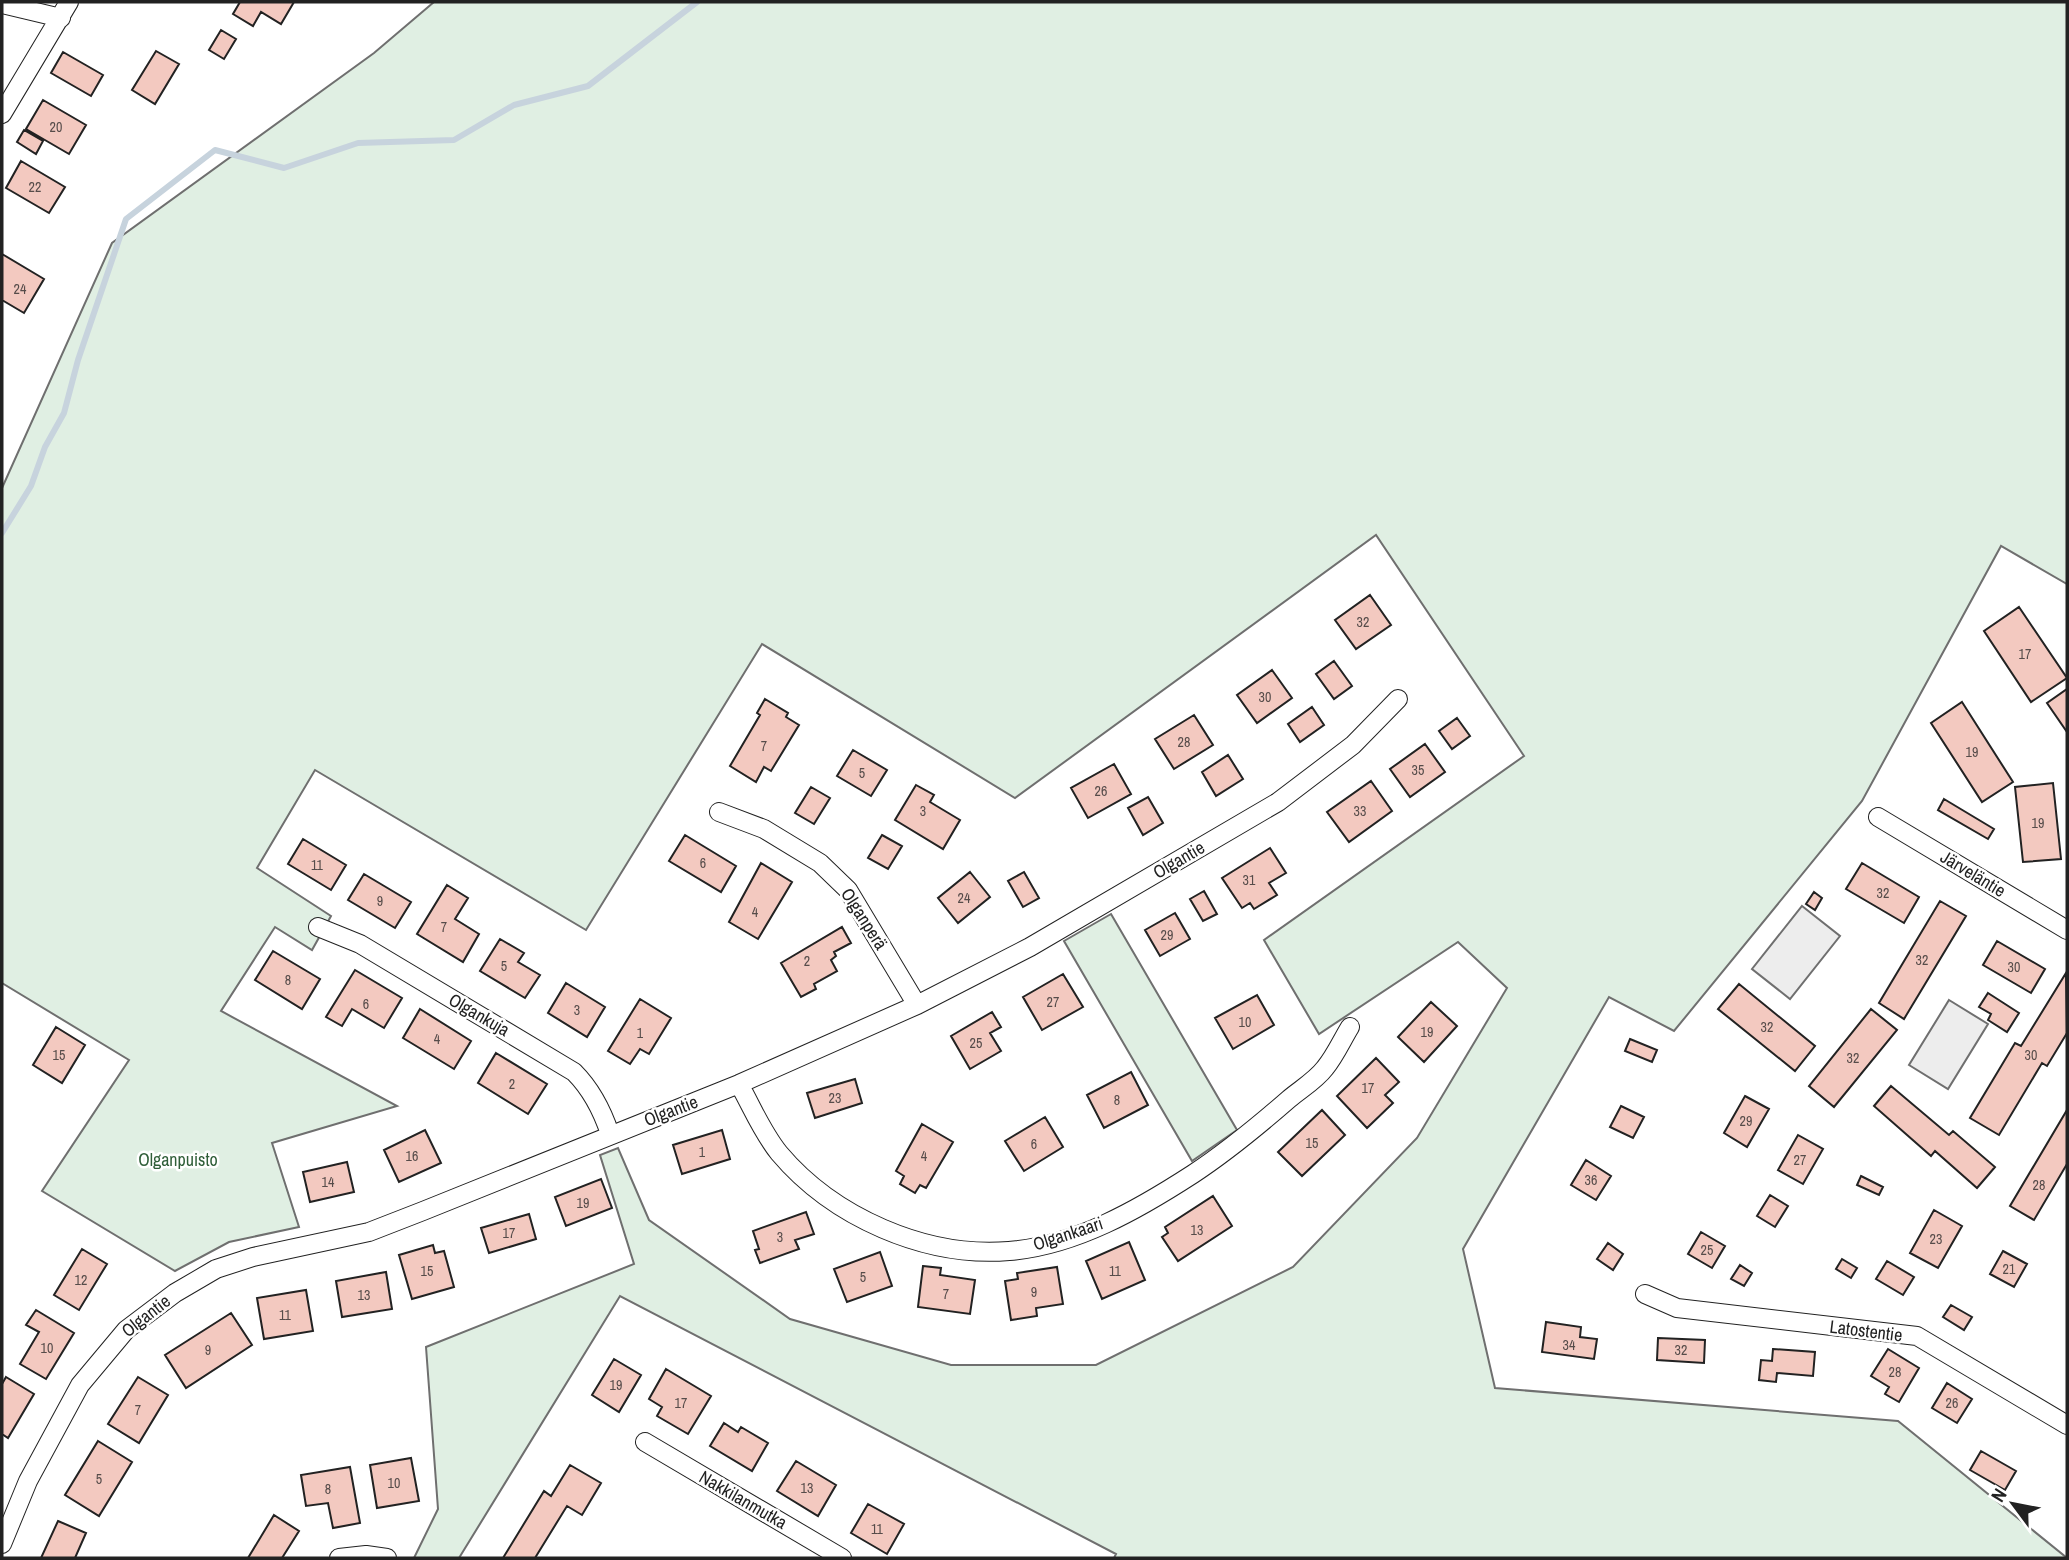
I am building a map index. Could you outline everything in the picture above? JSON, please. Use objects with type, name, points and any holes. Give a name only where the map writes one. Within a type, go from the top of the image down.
[{"type":"street","points":[[2,4],[65,10],[2,114]]},
{"type":"street","name":"Olgantie","points":[[2,1544],[28,1481],[80,1385],[126,1330],[175,1293],[216,1269],[253,1256],[369,1232],[739,1084],[917,1005],[1030,947],[1278,802],[1353,745],[1398,699]]},
{"type":"street","name":"Olganperä","points":[[719,812],[764,829],[820,863],[848,890],[917,1005]]},
{"type":"street","name":"Järveläntie","points":[[1878,817],[2067,930]]},
{"type":"street","name":"Olgankuja","points":[[318,927],[360,944],[574,1072],[587,1085],[610,1134]]},
{"type":"street","name":"Olgankaari","points":[[739,1084],[778,1152],[807,1182],[846,1209],[881,1228],[919,1242],[963,1249],[1009,1251],[1059,1241],[1115,1219],[1230,1150],[1325,1068],[1350,1027]]},
{"type":"street","name":"Latostentie","points":[[1645,1294],[1677,1308],[1917,1336],[2067,1425]]},
{"type":"street","name":"Nakkilanmutka","points":[[645,1442],[842,1558]]},
{"type":"street","points":[[339,1558],[366,1555],[387,1558]]},
{"type":"green space","name":"Olganpuisto","points":[[434,2],[2067,2],[2067,584],[2001,546],[1862,801],[1674,1031],[1609,997],[1463,1249],[1495,1388],[1898,1421],[2067,1558],[1114,1558],[1116,1554],[620,1296],[459,1558],[414,1558],[438,1509],[426,1347],[634,1264],[600,1155],[618,1148],[649,1220],[790,1319],[951,1365],[1096,1365],[1293,1267],[1417,1138],[1507,988],[1458,942],[1319,1034],[1264,940],[1524,756],[1376,535],[1015,798],[762,644],[586,930],[315,770],[257,868],[331,916],[312,950],[275,927],[221,1011],[397,1106],[272,1143],[299,1227],[229,1242],[175,1271],[42,1191],[129,1060],[2,983],[2,488],[112,243],[374,53]]},
{"type":"green space","points":[[1111,914],[1237,1130],[1192,1161],[1064,941]]},
{"type":"shaded area","points":[[1802,906],[1840,936],[1790,999],[1752,969]]},
{"type":"shaded area","points":[[1949,1000],[1988,1024],[1948,1089],[1909,1065]]},
{"type":"building","points":[[240,2],[294,2],[281,24],[261,12],[253,26],[233,14]]},
{"type":"building","points":[[221,30],[236,39],[224,59],[209,50]]},
{"type":"building","points":[[156,51],[179,64],[155,104],[132,90]]},
{"type":"building","points":[[63,52],[103,75],[91,96],[51,73]]},
{"type":"building","points":[[43,100],[86,125],[69,154],[26,129]]},
{"type":"building","points":[[24,130],[43,141],[36,154],[17,142]]},
{"type":"building","points":[[21,161],[65,187],[49,213],[6,188]]},
{"type":"building","points":[[2,254],[44,279],[24,313],[2,300]]},
{"type":"building","points":[[1370,595],[1391,625],[1356,649],[1335,620]]},
{"type":"building","points":[[2019,607],[2067,678],[2031,702],[1984,631]]},
{"type":"building","points":[[1334,661],[1352,686],[1334,699],[1316,674]]},
{"type":"building","points":[[1272,670],[1292,698],[1257,723],[1237,695]]},
{"type":"building","points":[[2067,689],[2067,732],[2047,703]]},
{"type":"building","points":[[765,699],[788,713],[786,717],[799,725],[771,771],[764,767],[756,782],[730,766],[760,715],[757,713]]},
{"type":"building","points":[[1962,702],[2013,782],[1982,802],[1931,723]]},
{"type":"building","points":[[1312,707],[1324,725],[1300,742],[1288,724]]},
{"type":"building","points":[[1194,715],[1213,745],[1174,769],[1155,739]]},
{"type":"building","points":[[1457,718],[1470,736],[1452,749],[1439,731]]},
{"type":"building","points":[[1425,744],[1445,772],[1410,797],[1390,769]]},
{"type":"building","points":[[853,750],[887,770],[871,796],[837,776]]},
{"type":"building","points":[[1228,755],[1243,779],[1216,796],[1202,772]]},
{"type":"building","points":[[1114,764],[1131,794],[1088,818],[1071,788]]},
{"type":"building","points":[[1371,781],[1392,811],[1349,842],[1327,812]]},
{"type":"building","points":[[2053,783],[2061,859],[2023,862],[2015,787]]},
{"type":"building","points":[[916,785],[934,795],[930,802],[960,820],[943,849],[895,820]]},
{"type":"building","points":[[811,787],[830,798],[814,824],[795,813]]},
{"type":"building","points":[[1148,797],[1163,823],[1143,835],[1128,808]]},
{"type":"building","points":[[1944,799],[1994,829],[1988,839],[1938,810]]},
{"type":"building","points":[[685,835],[736,866],[721,892],[669,861]]},
{"type":"building","points":[[882,835],[902,846],[888,869],[868,858]]},
{"type":"building","points":[[303,839],[346,865],[331,890],[288,864]]},
{"type":"building","points":[[1270,848],[1286,873],[1269,883],[1277,895],[1254,909],[1250,903],[1242,908],[1222,878]]},
{"type":"building","points":[[761,863],[792,882],[758,939],[729,922]]},
{"type":"building","points":[[1862,863],[1919,897],[1904,923],[1846,889]]},
{"type":"building","points":[[970,872],[990,897],[958,923],[938,898]]},
{"type":"building","points":[[1024,872],[1039,898],[1023,907],[1008,881]]},
{"type":"building","points":[[364,874],[411,902],[395,928],[348,900]]},
{"type":"building","points":[[447,885],[468,898],[455,919],[479,934],[463,962],[417,934]]},
{"type":"building","points":[[1204,891],[1217,914],[1203,921],[1190,899]]},
{"type":"building","points":[[1814,892],[1822,898],[1815,910],[1806,904]]},
{"type":"building","points":[[1940,901],[1966,916],[1904,1019],[1879,1003]]},
{"type":"building","points":[[1175,913],[1190,939],[1160,956],[1145,930]]},
{"type":"building","points":[[842,927],[851,943],[834,952],[836,956],[831,960],[837,971],[814,984],[816,989],[801,997],[781,963]]},
{"type":"building","points":[[500,939],[524,953],[518,962],[540,975],[525,998],[480,971]]},
{"type":"building","points":[[1997,941],[2045,969],[2031,993],[1983,965]]},
{"type":"building","points":[[273,951],[320,979],[302,1009],[255,980]]},
{"type":"building","points":[[355,970],[402,998],[384,1028],[352,1009],[342,1026],[326,1017]]},
{"type":"building","points":[[2066,973],[2067,1033],[2047,1066],[2042,1063],[1999,1135],[1970,1118],[2015,1043],[2021,1046]]},
{"type":"building","points":[[1063,974],[1083,1007],[1042,1030],[1023,997]]},
{"type":"building","points":[[566,983],[605,1007],[587,1037],[548,1013]]},
{"type":"building","points":[[1739,984],[1815,1046],[1795,1071],[1718,1009]]},
{"type":"building","points":[[1988,993],[2019,1013],[2007,1032],[1988,1020],[1991,1014],[1979,1007]]},
{"type":"building","points":[[1257,995],[1274,1025],[1233,1049],[1215,1018]]},
{"type":"building","points":[[640,999],[671,1018],[649,1054],[640,1049],[630,1064],[608,1051]]},
{"type":"building","points":[[1431,1002],[1457,1026],[1424,1062],[1398,1037]]},
{"type":"building","points":[[420,1009],[471,1041],[454,1069],[403,1038]]},
{"type":"building","points":[[1871,1009],[1897,1030],[1834,1107],[1809,1086]]},
{"type":"building","points":[[992,1012],[1001,1027],[990,1033],[1001,1051],[970,1069],[951,1036]]},
{"type":"building","points":[[56,1027],[85,1045],[62,1083],[33,1065]]},
{"type":"building","points":[[1630,1039],[1657,1050],[1652,1062],[1625,1051]]},
{"type":"building","points":[[496,1053],[547,1084],[528,1114],[478,1083]]},
{"type":"building","points":[[1376,1058],[1399,1082],[1385,1095],[1393,1103],[1367,1128],[1337,1096]]},
{"type":"building","points":[[1131,1072],[1148,1105],[1104,1128],[1087,1095]]},
{"type":"building","points":[[855,1079],[862,1103],[815,1118],[807,1093]]},
{"type":"building","points":[[1891,1086],[1949,1135],[1953,1131],[1995,1167],[1977,1188],[1935,1151],[1931,1156],[1874,1106]]},
{"type":"building","points":[[1745,1096],[1769,1109],[1747,1147],[1724,1133]]},
{"type":"building","points":[[1621,1106],[1644,1117],[1633,1138],[1610,1127]]},
{"type":"building","points":[[1322,1110],[1345,1135],[1302,1176],[1278,1152]]},
{"type":"building","points":[[2067,1110],[2067,1164],[2034,1220],[2010,1206]]},
{"type":"building","points":[[1045,1117],[1063,1147],[1024,1171],[1005,1141]]},
{"type":"building","points":[[922,1124],[953,1142],[926,1188],[920,1185],[915,1193],[900,1184],[904,1176],[896,1171]]},
{"type":"building","points":[[425,1130],[441,1163],[399,1182],[384,1150]]},
{"type":"building","points":[[722,1130],[730,1159],[682,1174],[673,1145]]},
{"type":"building","points":[[1798,1135],[1823,1149],[1803,1184],[1778,1170]]},
{"type":"building","points":[[1586,1160],[1611,1176],[1596,1200],[1571,1185]]},
{"type":"building","points":[[347,1162],[354,1192],[310,1202],[303,1172]]},
{"type":"building","points":[[1861,1176],[1883,1187],[1879,1195],[1857,1185]]},
{"type":"building","points":[[601,1179],[612,1208],[566,1226],[555,1197]]},
{"type":"building","points":[[1770,1195],[1788,1206],[1775,1227],[1757,1216]]},
{"type":"building","points":[[1213,1196],[1232,1226],[1178,1261],[1162,1237],[1168,1233],[1165,1227]]},
{"type":"building","points":[[1934,1210],[1962,1226],[1938,1268],[1910,1253]]},
{"type":"building","points":[[806,1212],[814,1234],[795,1240],[799,1249],[760,1263],[755,1250],[759,1249],[753,1231]]},
{"type":"building","points":[[529,1214],[536,1239],[489,1253],[481,1228]]},
{"type":"building","points":[[1701,1232],[1725,1246],[1712,1268],[1688,1254]]},
{"type":"building","points":[[1129,1242],[1145,1280],[1102,1299],[1086,1261]]},
{"type":"building","points":[[1608,1243],[1623,1254],[1613,1270],[1597,1259]]},
{"type":"building","points":[[433,1245],[435,1253],[444,1251],[454,1287],[412,1299],[399,1255]]},
{"type":"building","points":[[82,1249],[107,1264],[79,1310],[54,1295]]},
{"type":"building","points":[[2003,1251],[2027,1264],[2014,1287],[1990,1274]]},
{"type":"building","points":[[880,1252],[892,1286],[847,1302],[834,1269]]},
{"type":"building","points":[[1842,1259],[1857,1268],[1851,1278],[1836,1269]]},
{"type":"building","points":[[1887,1261],[1914,1277],[1903,1295],[1876,1279]]},
{"type":"building","points":[[1740,1265],[1752,1273],[1744,1286],[1731,1279]]},
{"type":"building","points":[[923,1266],[941,1268],[940,1275],[975,1280],[970,1314],[918,1307]]},
{"type":"building","points":[[1057,1267],[1063,1304],[1036,1308],[1037,1316],[1011,1320],[1005,1281],[1018,1279],[1017,1273]]},
{"type":"building","points":[[386,1272],[392,1309],[342,1317],[336,1281]]},
{"type":"building","points":[[306,1290],[313,1331],[264,1339],[257,1298]]},
{"type":"building","points":[[1951,1305],[1972,1317],[1964,1330],[1943,1317]]},
{"type":"building","points":[[36,1310],[74,1333],[46,1379],[20,1364],[39,1332],[26,1325]]},
{"type":"building","points":[[231,1313],[252,1345],[186,1388],[165,1355]]},
{"type":"building","points":[[1546,1322],[1581,1327],[1580,1337],[1597,1339],[1594,1359],[1542,1352]]},
{"type":"building","points":[[1658,1338],[1705,1340],[1704,1363],[1657,1360]]},
{"type":"building","points":[[1773,1349],[1815,1352],[1813,1376],[1777,1373],[1776,1382],[1759,1380],[1761,1360],[1772,1361]]},
{"type":"building","points":[[1888,1349],[1919,1368],[1899,1402],[1885,1394],[1889,1387],[1871,1376]]},
{"type":"building","points":[[614,1359],[641,1375],[619,1412],[592,1395]]},
{"type":"building","points":[[666,1369],[711,1396],[688,1434],[657,1416],[662,1407],[649,1399]]},
{"type":"building","points":[[6,1377],[34,1394],[8,1438],[2,1434],[2,1384]]},
{"type":"building","points":[[138,1377],[168,1395],[139,1443],[108,1424]]},
{"type":"building","points":[[1947,1383],[1972,1399],[1957,1423],[1932,1408]]},
{"type":"building","points":[[724,1423],[738,1432],[741,1427],[768,1443],[752,1471],[710,1446]]},
{"type":"building","points":[[98,1441],[132,1462],[99,1516],[65,1495]]},
{"type":"building","points":[[1981,1451],[2016,1471],[2005,1490],[1970,1470]]},
{"type":"building","points":[[411,1458],[419,1501],[377,1508],[370,1465]]},
{"type":"building","points":[[796,1461],[836,1485],[818,1516],[777,1491]]},
{"type":"building","points":[[570,1465],[601,1483],[582,1515],[567,1506],[535,1558],[503,1558],[544,1491],[551,1496]]},
{"type":"building","points":[[350,1467],[360,1523],[333,1528],[328,1503],[306,1506],[301,1475]]},
{"type":"building","points":[[868,1504],[904,1524],[887,1554],[851,1533]]},
{"type":"building","points":[[274,1515],[299,1531],[282,1558],[248,1558]]},
{"type":"building","points":[[58,1521],[86,1533],[75,1558],[41,1558]]},
{"type":"waterway","points":[[2,533],[31,486],[45,447],[64,413],[78,360],[126,219],[215,150],[284,168],[358,143],[454,140],[514,105],[588,86],[697,2]]}]
